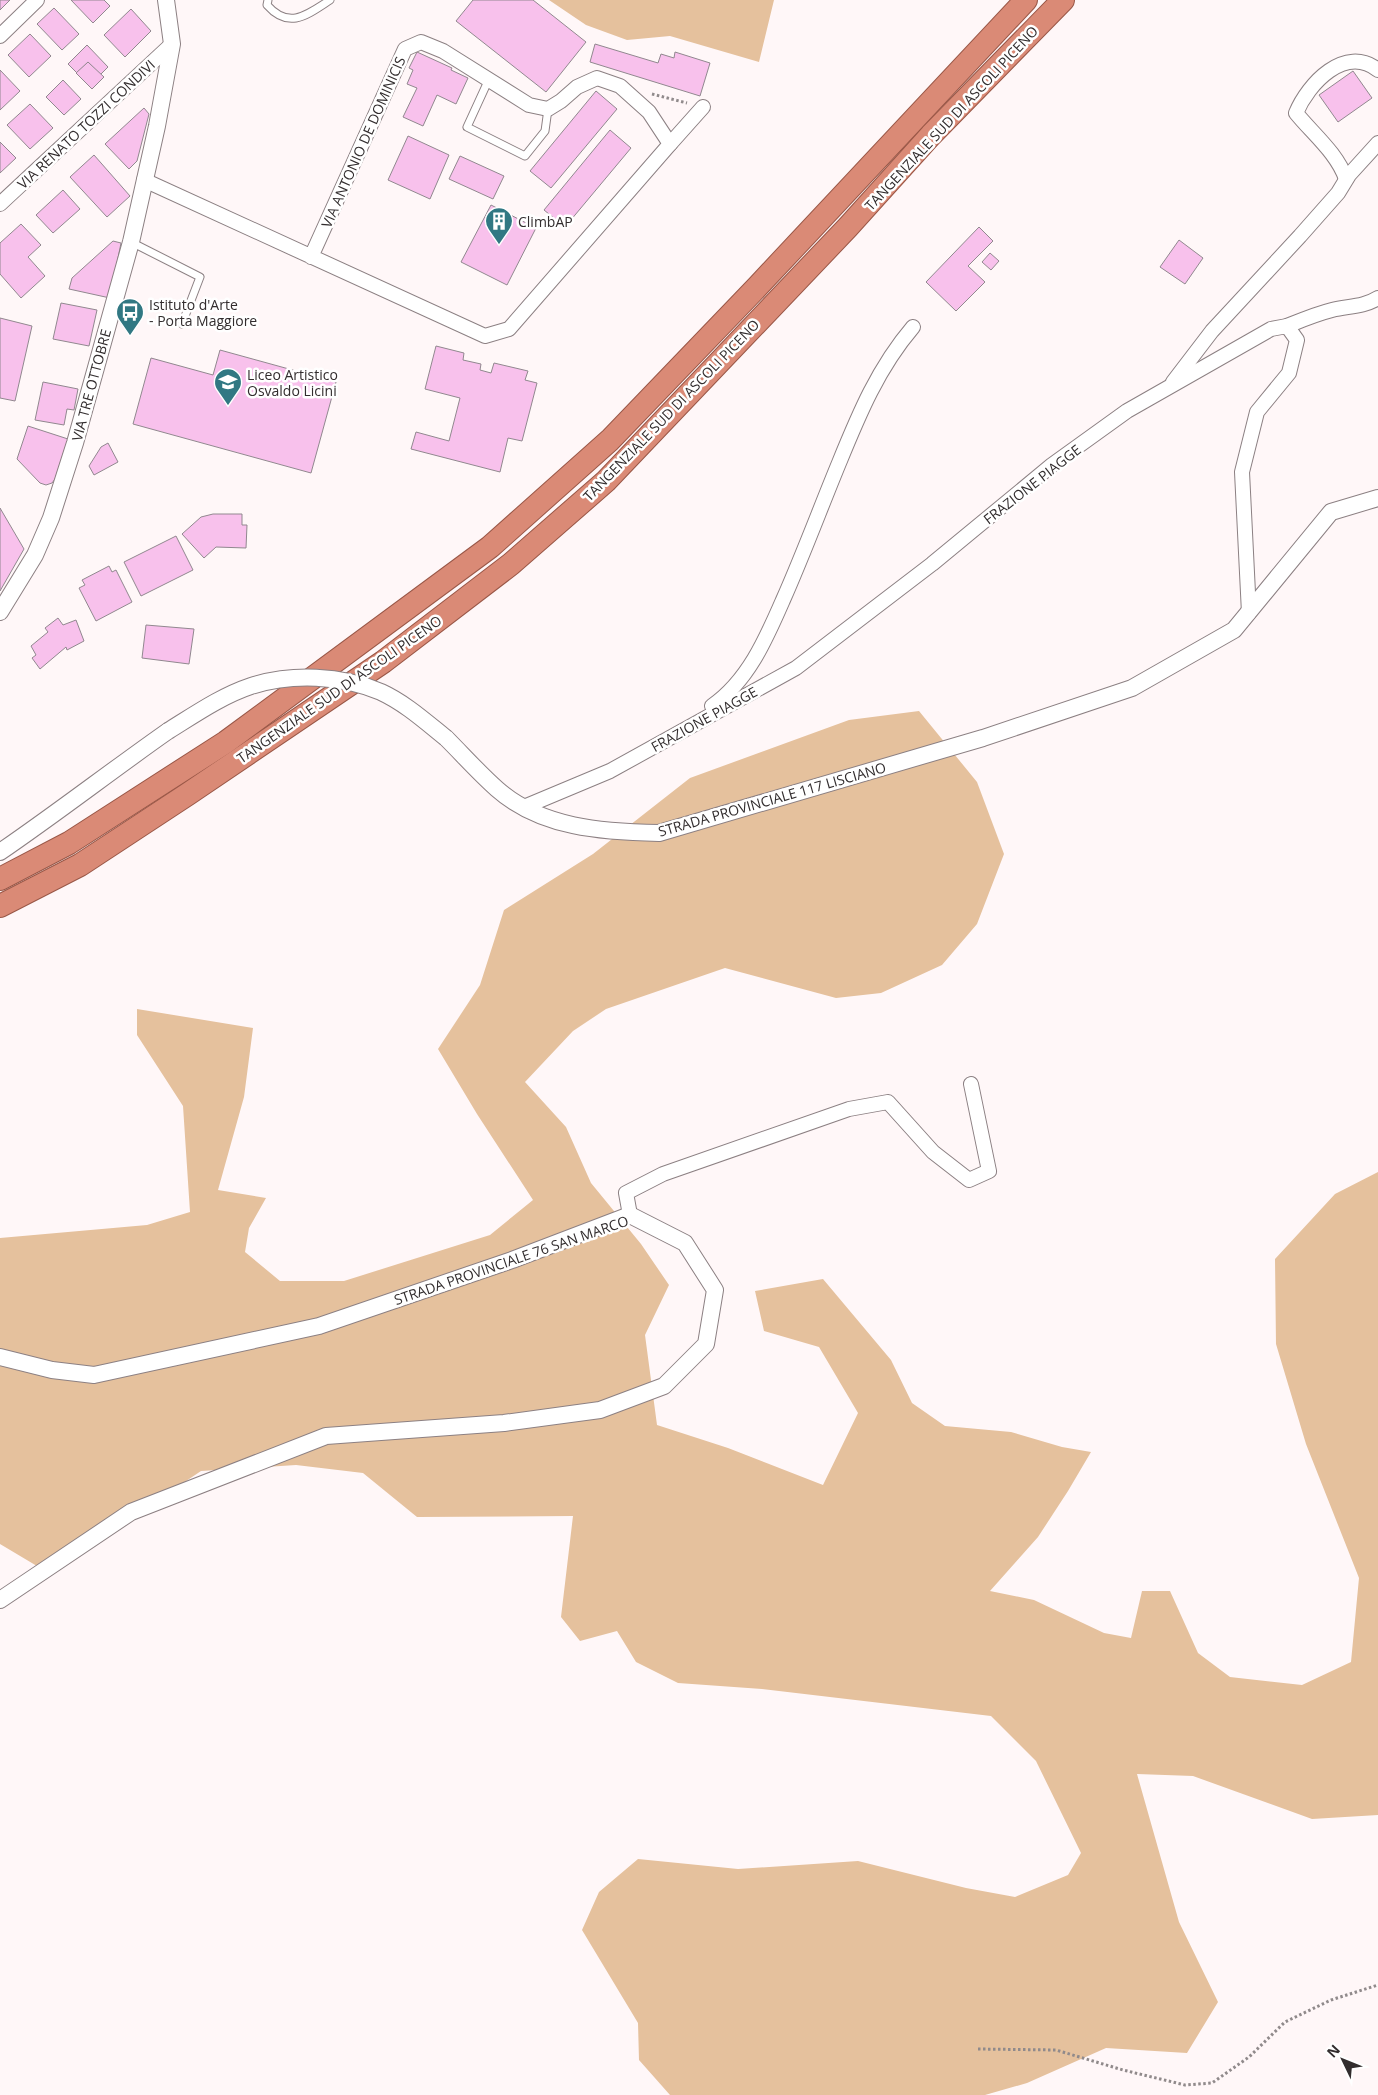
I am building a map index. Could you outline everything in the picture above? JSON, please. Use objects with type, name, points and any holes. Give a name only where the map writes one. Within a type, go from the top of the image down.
[{"type":"highway","name":"TANGENZIALE SUD DI ASCOLI PICENO","points":[[0,878],[69,842],[226,742],[490,547],[610,440],[758,286],[1026,0]]},
{"type":"highway","name":"TANGENZIALE SUD DI ASCOLI PICENO","points":[[0,906],[80,865],[188,794],[384,662],[511,564],[606,480],[835,241],[931,135],[1063,0]]},
{"type":"street","points":[[0,36],[37,0]]},
{"type":"street","name":"VIA TRE OTTOBRE","points":[[0,612],[35,555],[52,518],[131,242],[157,126],[172,44],[166,0]]},
{"type":"street","name":"VIA ANTONIO DE DOMINICIS","points":[[311,257],[405,49],[420,42],[443,51],[529,105],[548,110]]},
{"type":"street","name":"VIA RENATO TOZZI CONDIVI","points":[[0,204],[172,44]]},
{"type":"street","points":[[1346,179],[1342,168],[1333,155],[1296,113],[1302,98],[1314,82],[1334,69],[1352,60],[1371,65],[1378,70]]},
{"type":"street","points":[[548,110],[561,101],[576,86],[597,78],[620,86],[649,112],[670,144]]},
{"type":"street","points":[[144,180],[485,336],[509,329],[703,107]]},
{"type":"street","points":[[1170,387],[1212,331],[1338,193],[1346,179],[1378,143]]},
{"type":"street","name":"FRAZIONE PIAGGE","points":[[524,807],[610,771],[796,668],[932,564],[1052,465],[1126,411],[1271,329],[1286,326],[1325,312],[1368,304],[1378,298]]},
{"type":"street","points":[[1249,613],[1242,472],[1257,412],[1289,373],[1297,340],[1286,326]]},
{"type":"street","points":[[672,737],[724,698],[743,675],[764,643],[793,578],[864,402],[896,347],[913,327]]},
{"type":"street","name":"STRADA PROVINCIALE 117 LISCIANO","points":[[0,852],[48,819],[111,770],[213,703],[251,686],[287,679],[321,677],[351,682],[382,692],[410,709],[446,738],[498,790],[524,807],[581,828],[618,832],[659,833],[983,738],[1132,688],[1234,630],[1331,512],[1378,498]]},
{"type":"street","points":[[630,1215],[626,1193],[663,1174],[849,1109],[888,1102],[933,1152],[969,1180],[989,1171],[971,1084]]},
{"type":"street","name":"STRADA PROVINCIALE 76 SAN MARCO","points":[[0,1357],[52,1370],[94,1375],[319,1326],[512,1260],[630,1215],[685,1243],[715,1290],[706,1344],[664,1386],[600,1410],[504,1423],[326,1436],[131,1512],[0,1600]]},
{"type":"lane","points":[[268,0],[267,5],[276,16],[291,19],[307,15],[330,0]]},
{"type":"lane","points":[[488,80],[466,127],[525,156],[545,131],[548,110]]},
{"type":"lane","points":[[131,242],[200,278],[182,324]]},
{"type":"path","points":[[620,86],[703,107]]},
{"type":"path","points":[[978,2049],[1056,2050],[1123,2070],[1185,2085],[1212,2083],[1249,2057],[1285,2022],[1331,2000],[1378,1985]]},
{"type":"shaded area","points":[[549,0],[774,0],[759,62],[670,36],[627,40],[586,25]]},
{"type":"shaded area","points":[[919,711],[977,782],[1004,854],[977,924],[942,965],[881,993],[836,998],[725,968],[606,1009],[573,1031],[525,1082],[566,1127],[591,1183],[641,1244],[669,1285],[645,1335],[657,1425],[728,1448],[823,1485],[858,1413],[819,1347],[764,1331],[755,1291],[823,1279],[891,1360],[912,1403],[945,1426],[1011,1432],[1062,1447],[1091,1452],[1038,1537],[990,1591],[1034,1600],[1104,1633],[1131,1638],[1142,1591],[1170,1591],[1198,1653],[1230,1677],[1302,1685],[1351,1662],[1359,1578],[1306,1444],[1276,1344],[1275,1259],[1335,1194],[1378,1172],[1378,1815],[1312,1819],[1193,1776],[1137,1774],[1179,1922],[1218,2002],[1187,2053],[1106,2048],[1027,2083],[985,2095],[670,2095],[639,2060],[638,2023],[582,1930],[599,1892],[638,1859],[738,1869],[858,1861],[966,1888],[1015,1897],[1068,1875],[1081,1853],[1036,1761],[991,1716],[762,1689],[678,1683],[636,1662],[617,1631],[580,1641],[561,1617],[573,1516],[417,1517],[363,1473],[296,1465],[201,1471],[82,1551],[52,1575],[0,1544],[0,1238],[147,1225],[190,1212],[183,1106],[137,1035],[137,1009],[253,1028],[244,1097],[218,1190],[266,1198],[249,1228],[245,1252],[280,1281],[344,1281],[490,1235],[533,1200],[477,1114],[438,1049],[480,985],[504,910],[593,854],[690,778],[849,720]]},
{"type":"building","points":[[0,0],[10,0],[0,10]]},
{"type":"building","points":[[71,0],[104,0],[110,6],[93,23]]},
{"type":"building","points":[[473,0],[533,0],[586,42],[546,92],[456,21]]},
{"type":"building","points":[[54,8],[79,34],[62,50],[37,24]]},
{"type":"building","points":[[131,9],[151,31],[125,57],[104,35]]},
{"type":"building","points":[[30,34],[51,56],[29,77],[8,55]]},
{"type":"building","points":[[595,44],[658,63],[661,54],[674,58],[675,52],[710,63],[700,96],[590,62]]},
{"type":"building","points":[[87,45],[108,67],[100,75],[88,62],[77,73],[68,64]]},
{"type":"building","points":[[417,52],[452,68],[451,70],[468,78],[456,104],[437,95],[423,126],[403,117],[417,88],[407,84],[413,70],[409,68]]},
{"type":"building","points":[[88,62],[104,77],[92,89],[76,73]]},
{"type":"building","points":[[0,70],[20,91],[0,110]]},
{"type":"building","points":[[1353,71],[1372,98],[1338,122],[1319,95]]},
{"type":"building","points":[[63,80],[81,99],[64,115],[46,97]]},
{"type":"building","points":[[596,91],[617,109],[551,188],[530,171]]},
{"type":"building","points":[[30,104],[53,128],[30,149],[7,125]]},
{"type":"building","points":[[144,108],[149,114],[137,161],[129,169],[105,144]]},
{"type":"building","points":[[610,130],[631,148],[565,227],[544,210]]},
{"type":"building","points":[[408,136],[449,155],[430,199],[388,180]]},
{"type":"building","points":[[0,142],[16,158],[0,173]]},
{"type":"building","points":[[94,155],[130,196],[107,217],[70,177]]},
{"type":"building","points":[[460,156],[504,176],[493,199],[449,179]]},
{"type":"building","points":[[63,190],[80,209],[53,233],[36,215]]},
{"type":"building","name":"ClimbAP","points":[[491,205],[536,228],[507,285],[461,262]]},
{"type":"building","points":[[21,224],[41,245],[28,257],[45,276],[21,298],[0,274],[0,243]]},
{"type":"building","points":[[979,227],[993,241],[968,266],[985,282],[956,311],[926,282]]},
{"type":"building","points":[[1179,240],[1203,258],[1185,284],[1160,267]]},
{"type":"building","points":[[113,241],[121,243],[110,298],[69,289],[72,278]]},
{"type":"building","points":[[990,253],[999,261],[991,270],[982,262]]},
{"type":"building","points":[[61,303],[97,310],[89,346],[53,339]]},
{"type":"building","points":[[0,318],[32,326],[15,401],[0,398]]},
{"type":"building","points":[[436,346],[464,353],[463,360],[481,364],[480,370],[491,373],[494,363],[528,371],[525,380],[537,383],[522,441],[508,438],[500,472],[411,449],[416,432],[449,441],[460,398],[425,389]]},
{"type":"building","points":[[220,350],[336,382],[311,473],[133,424],[151,358],[213,375]]},
{"type":"building","points":[[43,382],[78,389],[74,410],[67,409],[64,425],[35,420]]},
{"type":"building","points":[[28,426],[68,439],[52,483],[46,485],[40,483],[17,459]]},
{"type":"building","points":[[108,443],[118,462],[94,475],[89,466],[101,447]]},
{"type":"building","points":[[0,508],[24,549],[0,591]]},
{"type":"building","points":[[213,514],[242,514],[242,525],[247,525],[246,548],[216,547],[204,558],[182,534],[201,517]]},
{"type":"building","points":[[176,536],[193,570],[141,596],[124,562]]},
{"type":"building","points":[[109,566],[112,572],[116,570],[132,602],[96,621],[79,588],[85,585],[82,580]]},
{"type":"building","points":[[58,618],[63,625],[76,620],[84,641],[67,650],[66,647],[40,669],[32,658],[36,655],[31,646],[48,632],[45,628]]},
{"type":"building","points":[[146,625],[194,629],[189,664],[142,658]]},
{"type":"place","name":"ClimbAP","points":[[499,245]]},
{"type":"place","name":"Istituto d'Arte - Porta Maggiore","points":[[130,336]]},
{"type":"place","name":"Liceo Artistico Osvaldo Licini","points":[[228,406]]}]
